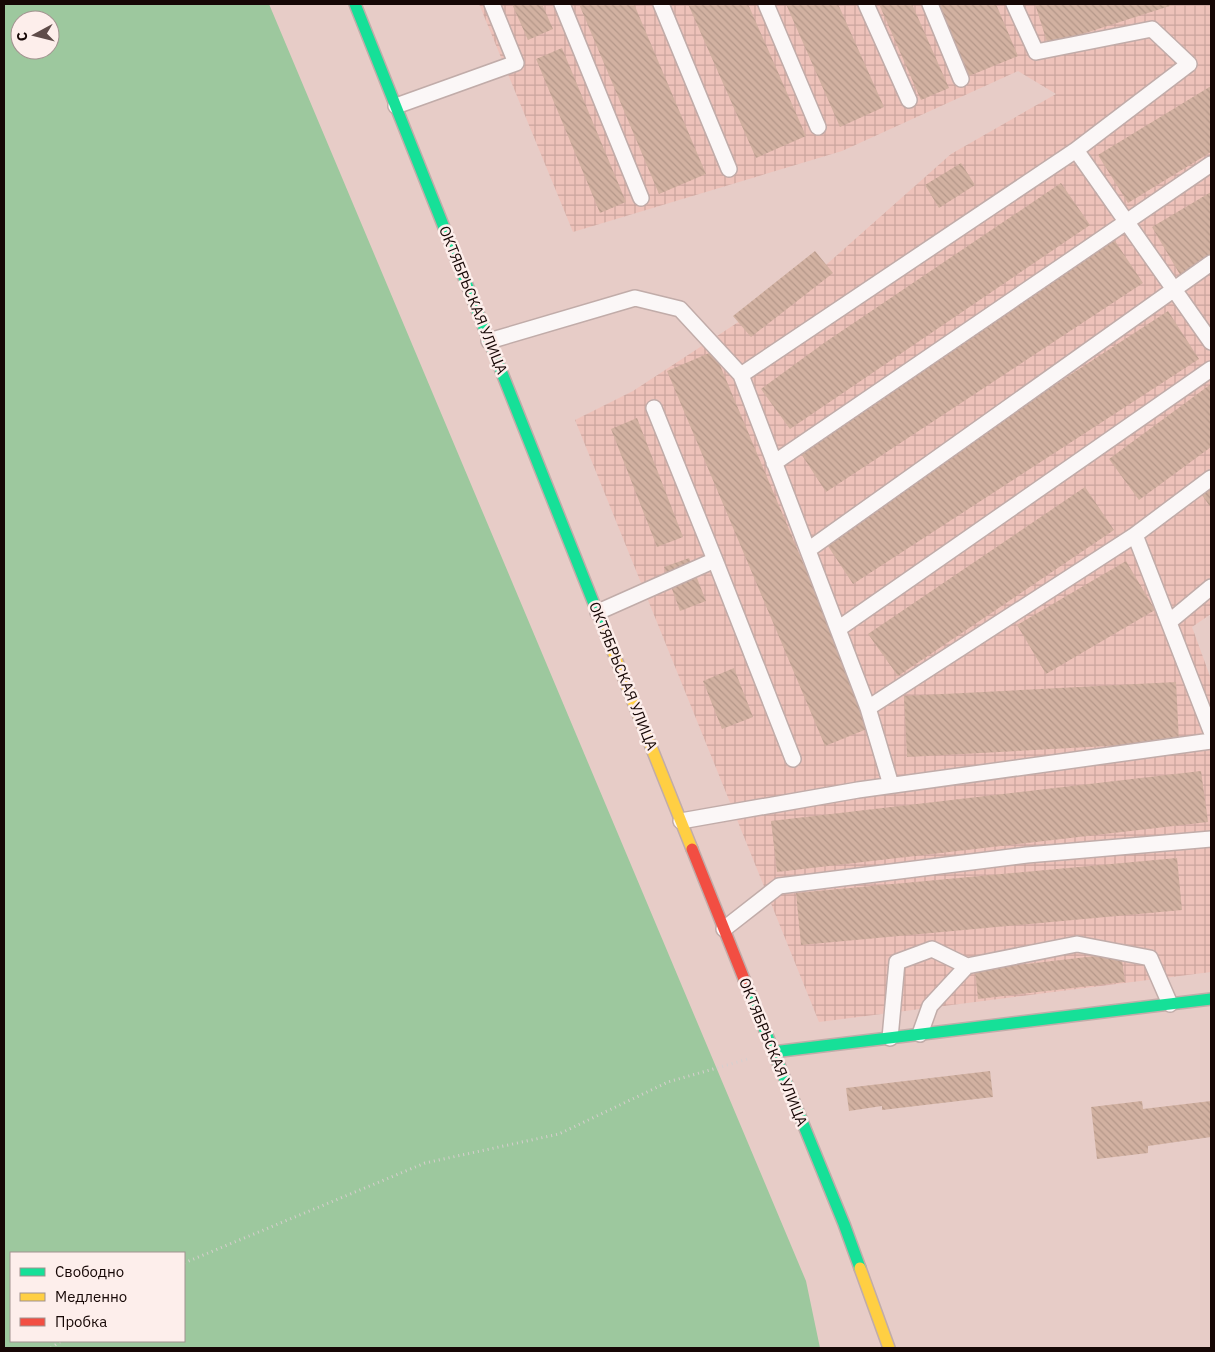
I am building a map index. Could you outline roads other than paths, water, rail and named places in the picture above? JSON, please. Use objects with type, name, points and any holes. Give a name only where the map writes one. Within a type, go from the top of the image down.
[{"type":"main road","name":"ОКТЯБРЬСКАЯ УЛИЦА","points":[[355,4],[772,1052],[844,1224],[889,1348]]},
{"type":"main road","points":[[772,1052],[1211,1000]]},
{"type":"lane","points":[[396,106],[516,63],[492,4]]},
{"type":"lane","points":[[562,4],[641,198]]},
{"type":"lane","points":[[660,4],[729,169]]},
{"type":"lane","points":[[766,4],[818,127]]},
{"type":"lane","points":[[866,4],[909,100]]},
{"type":"lane","points":[[930,4],[961,79]]},
{"type":"lane","points":[[740,376],[1076,150],[1189,64],[1152,29],[1036,52],[1014,4]]},
{"type":"lane","points":[[1076,150],[1211,342]]},
{"type":"lane","points":[[774,463],[1211,164]]},
{"type":"lane","points":[[808,550],[1211,263]]},
{"type":"lane","points":[[489,341],[635,298],[680,309],[740,376],[868,708],[891,785]]},
{"type":"lane","points":[[838,630],[1211,369]]},
{"type":"lane","points":[[654,408],[793,759]]},
{"type":"lane","points":[[868,708],[1134,535],[1211,478]]},
{"type":"lane","points":[[1134,535],[1211,731]]},
{"type":"lane","points":[[598,612],[715,560]]},
{"type":"lane","points":[[1169,622],[1211,587]]},
{"type":"lane","points":[[681,822],[858,790],[1211,741]]},
{"type":"lane","points":[[724,929],[779,886],[1027,855],[1211,839]]},
{"type":"lane","points":[[920,1034],[930,1006],[967,966],[1077,944],[1150,958],[1170,1004]]},
{"type":"lane","points":[[890,1038],[897,962],[932,949],[967,966]]}]
